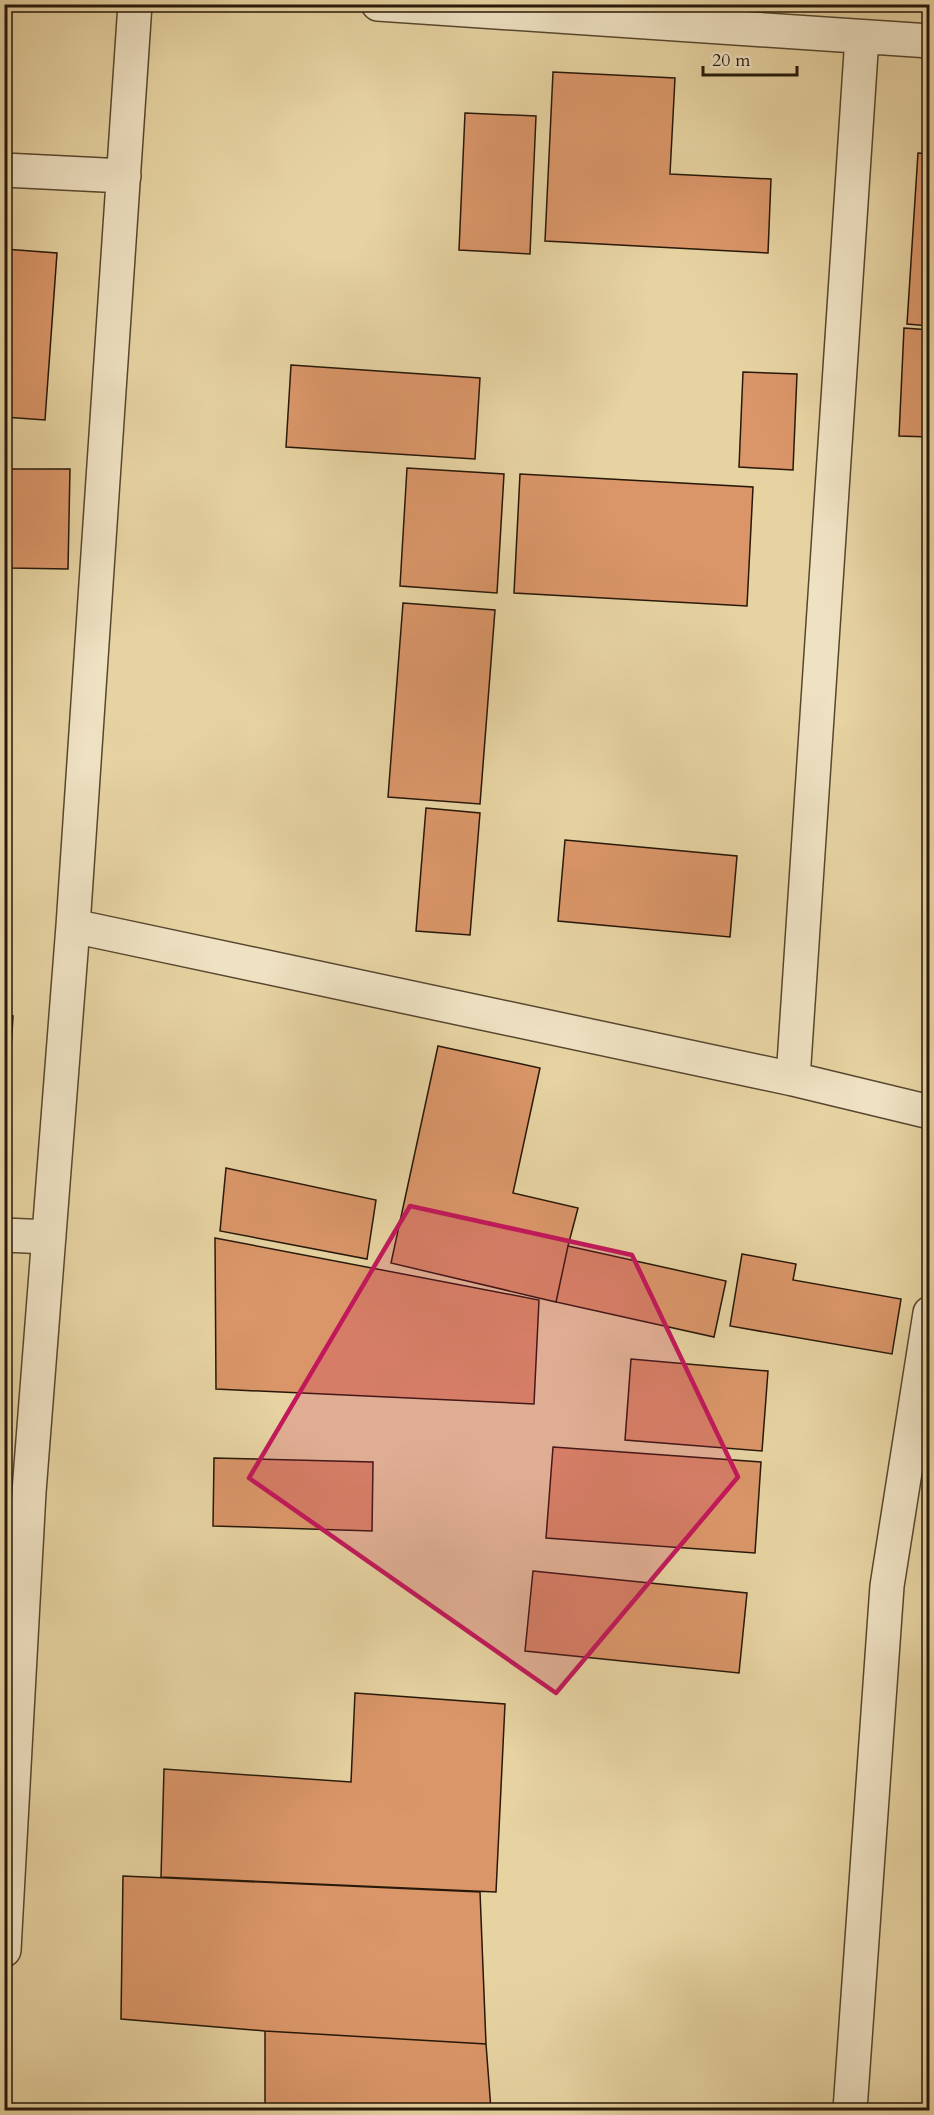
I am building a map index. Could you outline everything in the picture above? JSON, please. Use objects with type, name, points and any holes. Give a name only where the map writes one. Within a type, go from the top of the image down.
[{"type":"street","points":[[4,1950],[17,1494],[49,1237],[73,926],[135,4]]},
{"type":"street","points":[[378,4],[930,41]]},
{"type":"street","points":[[792,1079],[862,37]]},
{"type":"street","points":[[4,170],[124,176]]},
{"type":"street","points":[[73,926],[792,1079],[930,1112]]},
{"type":"street","points":[[4,1234],[49,1237]]},
{"type":"street","points":[[850,2110],[887,1586],[930,1312]]},
{"type":"highlighted area","points":[[410,1206],[632,1255],[738,1477],[556,1693],[249,1478]]},
{"type":"building","points":[[553,72],[675,78],[670,174],[771,179],[768,253],[545,241]]},
{"type":"building","points":[[465,113],[536,116],[530,254],[459,250]]},
{"type":"building","points":[[918,153],[930,154],[930,326],[907,324]]},
{"type":"building","points":[[4,249],[57,253],[45,420],[4,417]]},
{"type":"building","points":[[904,328],[930,330],[930,437],[899,436]]},
{"type":"building","points":[[291,365],[480,378],[475,459],[286,447]]},
{"type":"building","points":[[743,372],[797,374],[793,470],[739,467]]},
{"type":"building","points":[[407,468],[504,474],[497,593],[400,586]]},
{"type":"building","points":[[10,469],[70,469],[68,569],[10,568]]},
{"type":"building","points":[[520,474],[753,487],[747,606],[514,593]]},
{"type":"building","points":[[403,603],[495,610],[480,804],[388,797]]},
{"type":"building","points":[[426,808],[480,813],[470,935],[416,931]]},
{"type":"building","points":[[565,840],[737,856],[730,937],[558,921]]},
{"type":"building","points":[[4,1015],[13,1016],[5,1150],[4,1150]]},
{"type":"building","points":[[438,1046],[540,1068],[513,1193],[578,1208],[556,1302],[391,1263]]},
{"type":"building","points":[[226,1168],[376,1200],[367,1259],[220,1231]]},
{"type":"building","points":[[215,1238],[539,1300],[534,1404],[216,1389]]},
{"type":"building","points":[[568,1246],[726,1281],[714,1337],[556,1302]]},
{"type":"building","points":[[742,1254],[796,1264],[793,1280],[901,1299],[892,1354],[730,1326]]},
{"type":"building","points":[[631,1359],[768,1371],[762,1451],[625,1440]]},
{"type":"building","points":[[553,1447],[761,1462],[755,1553],[546,1538]]},
{"type":"building","points":[[214,1458],[373,1462],[372,1531],[213,1526]]},
{"type":"building","points":[[533,1571],[747,1593],[739,1673],[525,1651]]},
{"type":"building","points":[[355,1693],[505,1704],[496,1892],[161,1877],[164,1769],[351,1782]]},
{"type":"building","points":[[123,1876],[480,1892],[486,2044],[265,2031],[121,2019]]},
{"type":"building","points":[[265,2031],[486,2044],[491,2110],[265,2110]]}]
